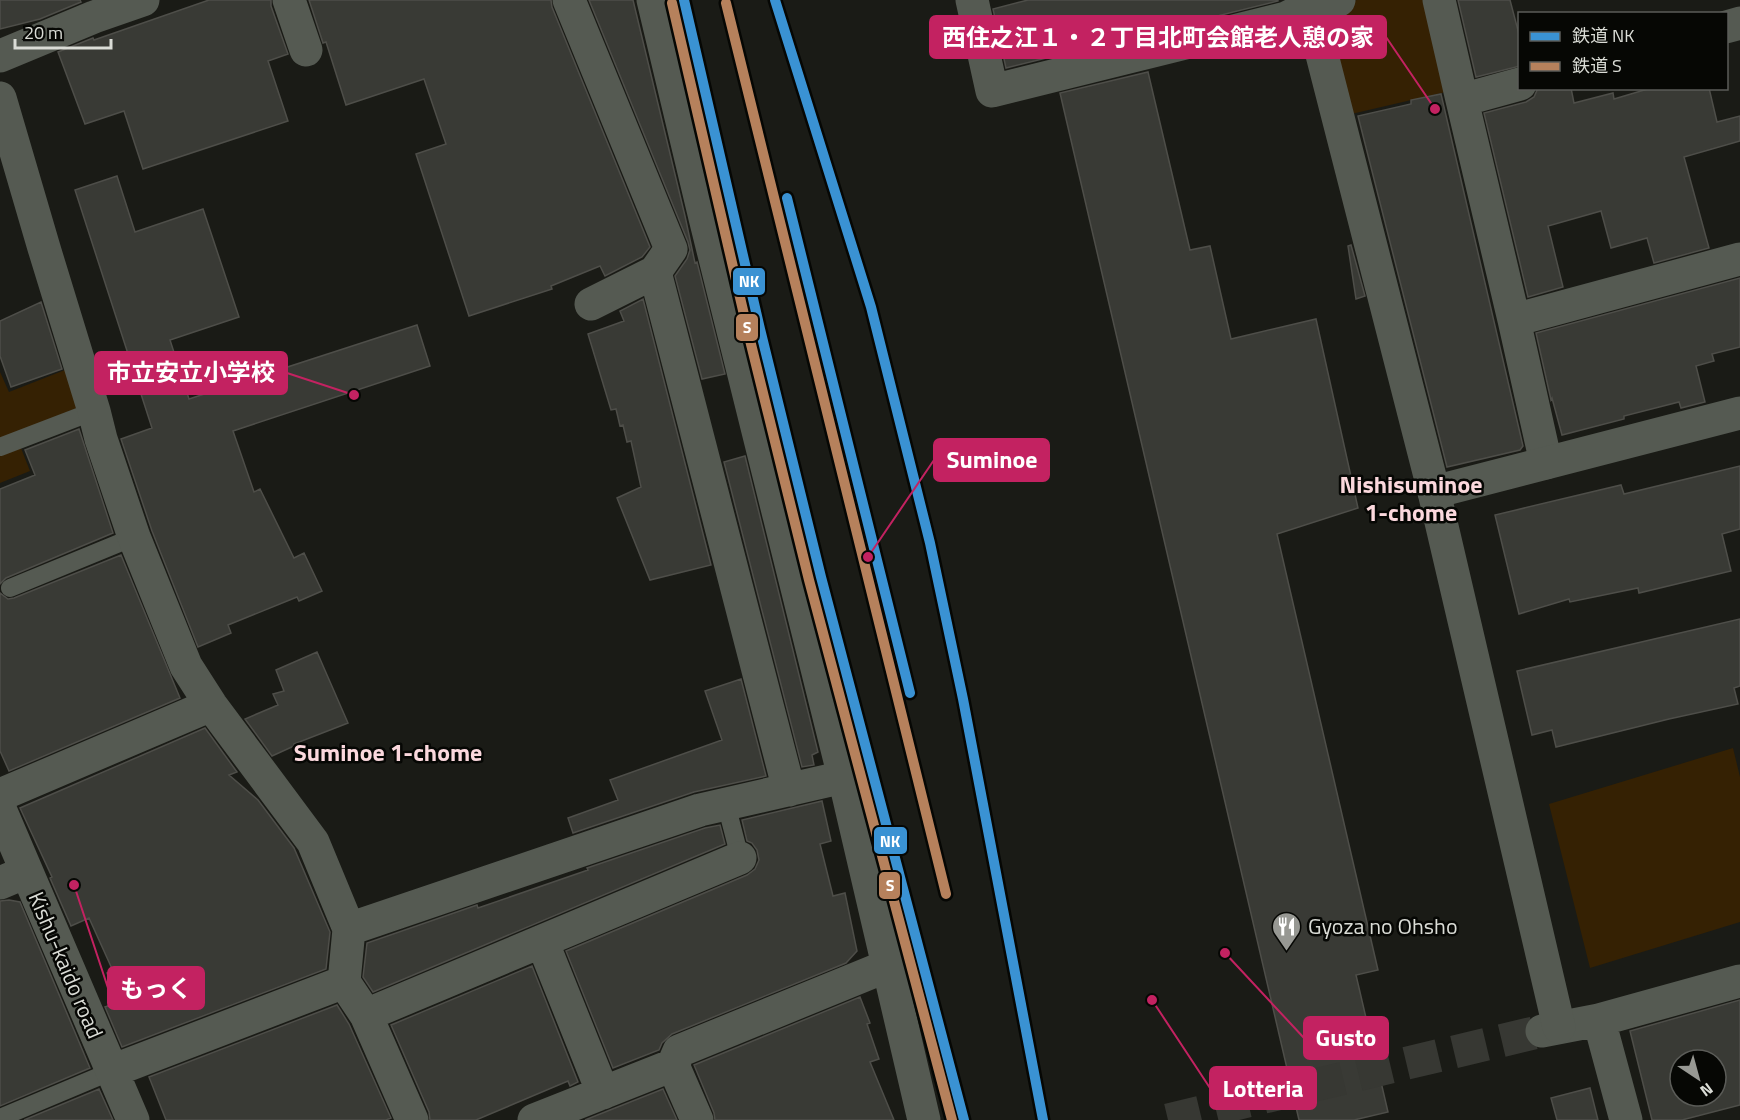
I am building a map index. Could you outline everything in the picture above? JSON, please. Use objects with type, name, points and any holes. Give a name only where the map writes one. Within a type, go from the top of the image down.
[{"type":"street","points":[[0,56],[94,17],[143,0]]},
{"type":"street","points":[[289,0],[306,50]]},
{"type":"street","points":[[569,0],[671,249],[655,272],[591,304]]},
{"type":"street","points":[[653,0],[844,777],[924,1120]]},
{"type":"street","points":[[972,0],[992,92],[1286,18],[1314,4],[1434,492],[1551,1029],[1599,1020],[1740,981]]},
{"type":"street","points":[[1439,0],[1546,463]]},
{"type":"street","points":[[1462,100],[1518,85]]},
{"type":"street","points":[[0,98],[101,439],[134,537],[186,666],[211,705],[313,842],[349,929],[344,982],[366,1015],[412,1120]]},
{"type":"street","points":[[1514,320],[1740,260]]},
{"type":"street","points":[[655,272],[789,790]]},
{"type":"street","points":[[1434,492],[1740,413]]},
{"type":"street","points":[[0,795],[211,705]]},
{"type":"street","points":[[349,929],[700,810],[844,777]]},
{"type":"street","name":"Kishu-kaido road","points":[[0,809],[13,877],[112,1071],[133,1120]]},
{"type":"street","points":[[366,1015],[740,858]]},
{"type":"street","points":[[542,941],[603,1093]]},
{"type":"street","points":[[534,1120],[673,1065],[679,1051],[888,966]]},
{"type":"street","points":[[112,1071],[344,982]]},
{"type":"street","points":[[1599,1020],[1626,1120]]},
{"type":"street","points":[[673,1065],[697,1120]]},
{"type":"lane","points":[[0,447],[94,411]]},
{"type":"lane","points":[[10,588],[134,537]]},
{"type":"lane","points":[[726,804],[740,858]]},
{"type":"lane","points":[[0,1118],[112,1071]]},
{"type":"shaded area","points":[[1357,0],[1430,0],[1450,91],[1347,115],[1322,10]]},
{"type":"shaded area","points":[[70,368],[82,406],[15,433],[30,471],[0,483],[0,372],[9,392]]},
{"type":"shaded area","points":[[1733,748],[1740,777],[1740,922],[1590,968],[1549,804]]},
{"type":"building","points":[[0,0],[80,0],[81,2],[40,19],[0,29]]},
{"type":"building","points":[[209,0],[271,0],[271,6],[288,54],[268,61],[288,121],[143,169],[124,111],[85,124],[58,52],[93,38],[94,40]]},
{"type":"building","points":[[309,0],[551,0],[650,247],[642,257],[605,276],[600,266],[551,286],[552,289],[469,316],[416,154],[446,144],[424,79],[346,105],[326,42],[323,43]]},
{"type":"building","points":[[589,0],[633,0],[695,263],[697,262],[725,374],[702,379],[675,276],[687,259],[690,250],[688,242]]},
{"type":"building","points":[[1028,0],[1278,1],[1006,68],[993,9]]},
{"type":"building","points":[[1458,0],[1510,0],[1518,30],[1518,66],[1476,77]]},
{"type":"building","points":[[1148,72],[1190,250],[1210,246],[1231,339],[1316,319],[1358,508],[1277,534],[1378,970],[1356,975],[1388,1112],[1354,1120],[1299,1120],[1060,93]]},
{"type":"building","points":[[1537,90],[1571,90],[1574,103],[1613,93],[1614,99],[1644,90],[1709,90],[1717,122],[1740,116],[1740,141],[1684,157],[1709,248],[1654,263],[1647,238],[1611,248],[1601,211],[1548,226],[1563,287],[1528,297],[1484,113],[1526,102],[1534,97]]},
{"type":"building","points":[[1441,94],[1523,446],[1520,450],[1447,467],[1358,116],[1411,104],[1411,100]]},
{"type":"building","points":[[117,176],[135,232],[203,209],[239,317],[170,340],[189,399],[417,325],[430,366],[233,431],[254,492],[260,489],[294,558],[304,553],[322,591],[299,601],[297,597],[228,625],[231,633],[198,647],[152,531],[121,439],[152,428],[75,190]]},
{"type":"building","points":[[1351,245],[1365,296],[1356,299],[1348,246]]},
{"type":"building","points":[[1740,278],[1740,347],[1712,354],[1714,361],[1696,366],[1705,402],[1681,408],[1679,402],[1562,435],[1552,398],[1551,400],[1536,333]]},
{"type":"building","points":[[643,299],[711,565],[650,580],[617,498],[641,487],[631,441],[627,442],[616,409],[611,410],[588,334],[624,321],[620,311]]},
{"type":"building","points":[[41,302],[62,369],[11,387],[0,356],[0,321]]},
{"type":"building","points":[[79,429],[113,533],[6,578],[0,584],[0,489],[35,475],[25,450]]},
{"type":"building","points":[[745,456],[818,752],[812,755],[814,765],[802,767],[724,462]]},
{"type":"building","points":[[1740,466],[1740,529],[1722,534],[1731,571],[1639,593],[1638,588],[1570,602],[1569,599],[1519,614],[1495,515],[1621,485],[1624,494]]},
{"type":"building","points":[[121,555],[180,698],[9,771],[0,751],[0,593],[8,599],[14,598]]},
{"type":"building","points":[[1740,619],[1740,686],[1734,688],[1738,704],[1556,747],[1552,730],[1532,735],[1517,671]]},
{"type":"building","points":[[317,652],[348,723],[294,744],[272,756],[245,719],[278,705],[273,694],[284,691],[276,670]]},
{"type":"building","points":[[741,679],[766,776],[694,792],[573,833],[568,818],[618,800],[610,780],[722,740],[705,691]]},
{"type":"building","points":[[205,728],[237,772],[229,775],[258,800],[294,848],[330,932],[326,969],[122,1047],[105,1007],[119,1002],[107,973],[113,971],[89,918],[71,926],[50,878],[52,877],[20,808]]},
{"type":"building","points":[[822,801],[831,841],[820,844],[833,896],[845,893],[857,951],[846,963],[672,1034],[662,1043],[659,1050],[613,1068],[566,951],[747,875],[755,869],[759,860],[757,850],[752,843],[747,841],[742,820]]},
{"type":"building","points":[[720,825],[725,844],[373,992],[363,977],[367,943],[477,905],[478,908],[588,870],[587,868]]},
{"type":"building","points":[[0,901],[20,902],[90,1068],[0,1106]]},
{"type":"building","points":[[532,966],[578,1082],[570,1086],[568,1081],[476,1120],[430,1120],[429,1112],[391,1025]]},
{"type":"building","points":[[860,997],[870,1023],[867,1024],[879,1059],[870,1062],[894,1120],[715,1120],[694,1065]]},
{"type":"building","points":[[1740,1000],[1740,1105],[1682,1120],[1652,1120],[1630,1031]]},
{"type":"building","points":[[337,1005],[349,1024],[391,1118],[386,1120],[166,1120],[149,1077]]},
{"type":"building","points":[[1590,1088],[1598,1120],[1557,1120],[1551,1098]]},
{"type":"building","points":[[99,1089],[113,1120],[24,1120]]},
{"type":"building","points":[[663,1089],[677,1120],[585,1120],[610,1110]]},
{"type":"tunnel","points":[[1168,1120],[1542,1031]]},
{"type":"rail line","name":"NK","points":[[684,0],[760,329],[821,577],[964,1120]]},
{"type":"rail line","name":"NK","points":[[775,0],[871,307],[930,543],[963,699],[1043,1120]]},
{"type":"rail line","name":"S","points":[[672,3],[748,332],[809,580],[952,1120]]},
{"type":"rail line","name":"S","points":[[726,3],[946,894]]},
{"type":"rail line","name":"NK","points":[[787,198],[910,693]]},
{"type":"place","name":"西住之江１・２丁目北町会館老人憩の家","points":[[1435,109]]},
{"type":"place","name":"市立安立小学校","points":[[354,395]]},
{"type":"place","name":"Suminoe","points":[[868,557]]},
{"type":"place","name":"もっく","points":[[74,885]]},
{"type":"place","name":"Gyoza no Ohsho","points":[[1287,952]]},
{"type":"place","name":"Gusto","points":[[1225,953]]},
{"type":"place","name":"Lotteria","points":[[1152,1000]]},
{"type":"district","name":"Nishisuminoe 1-chome","points":[[1411,499]]},
{"type":"district","name":"Suminoe 1-chome","points":[[388,753]]}]
